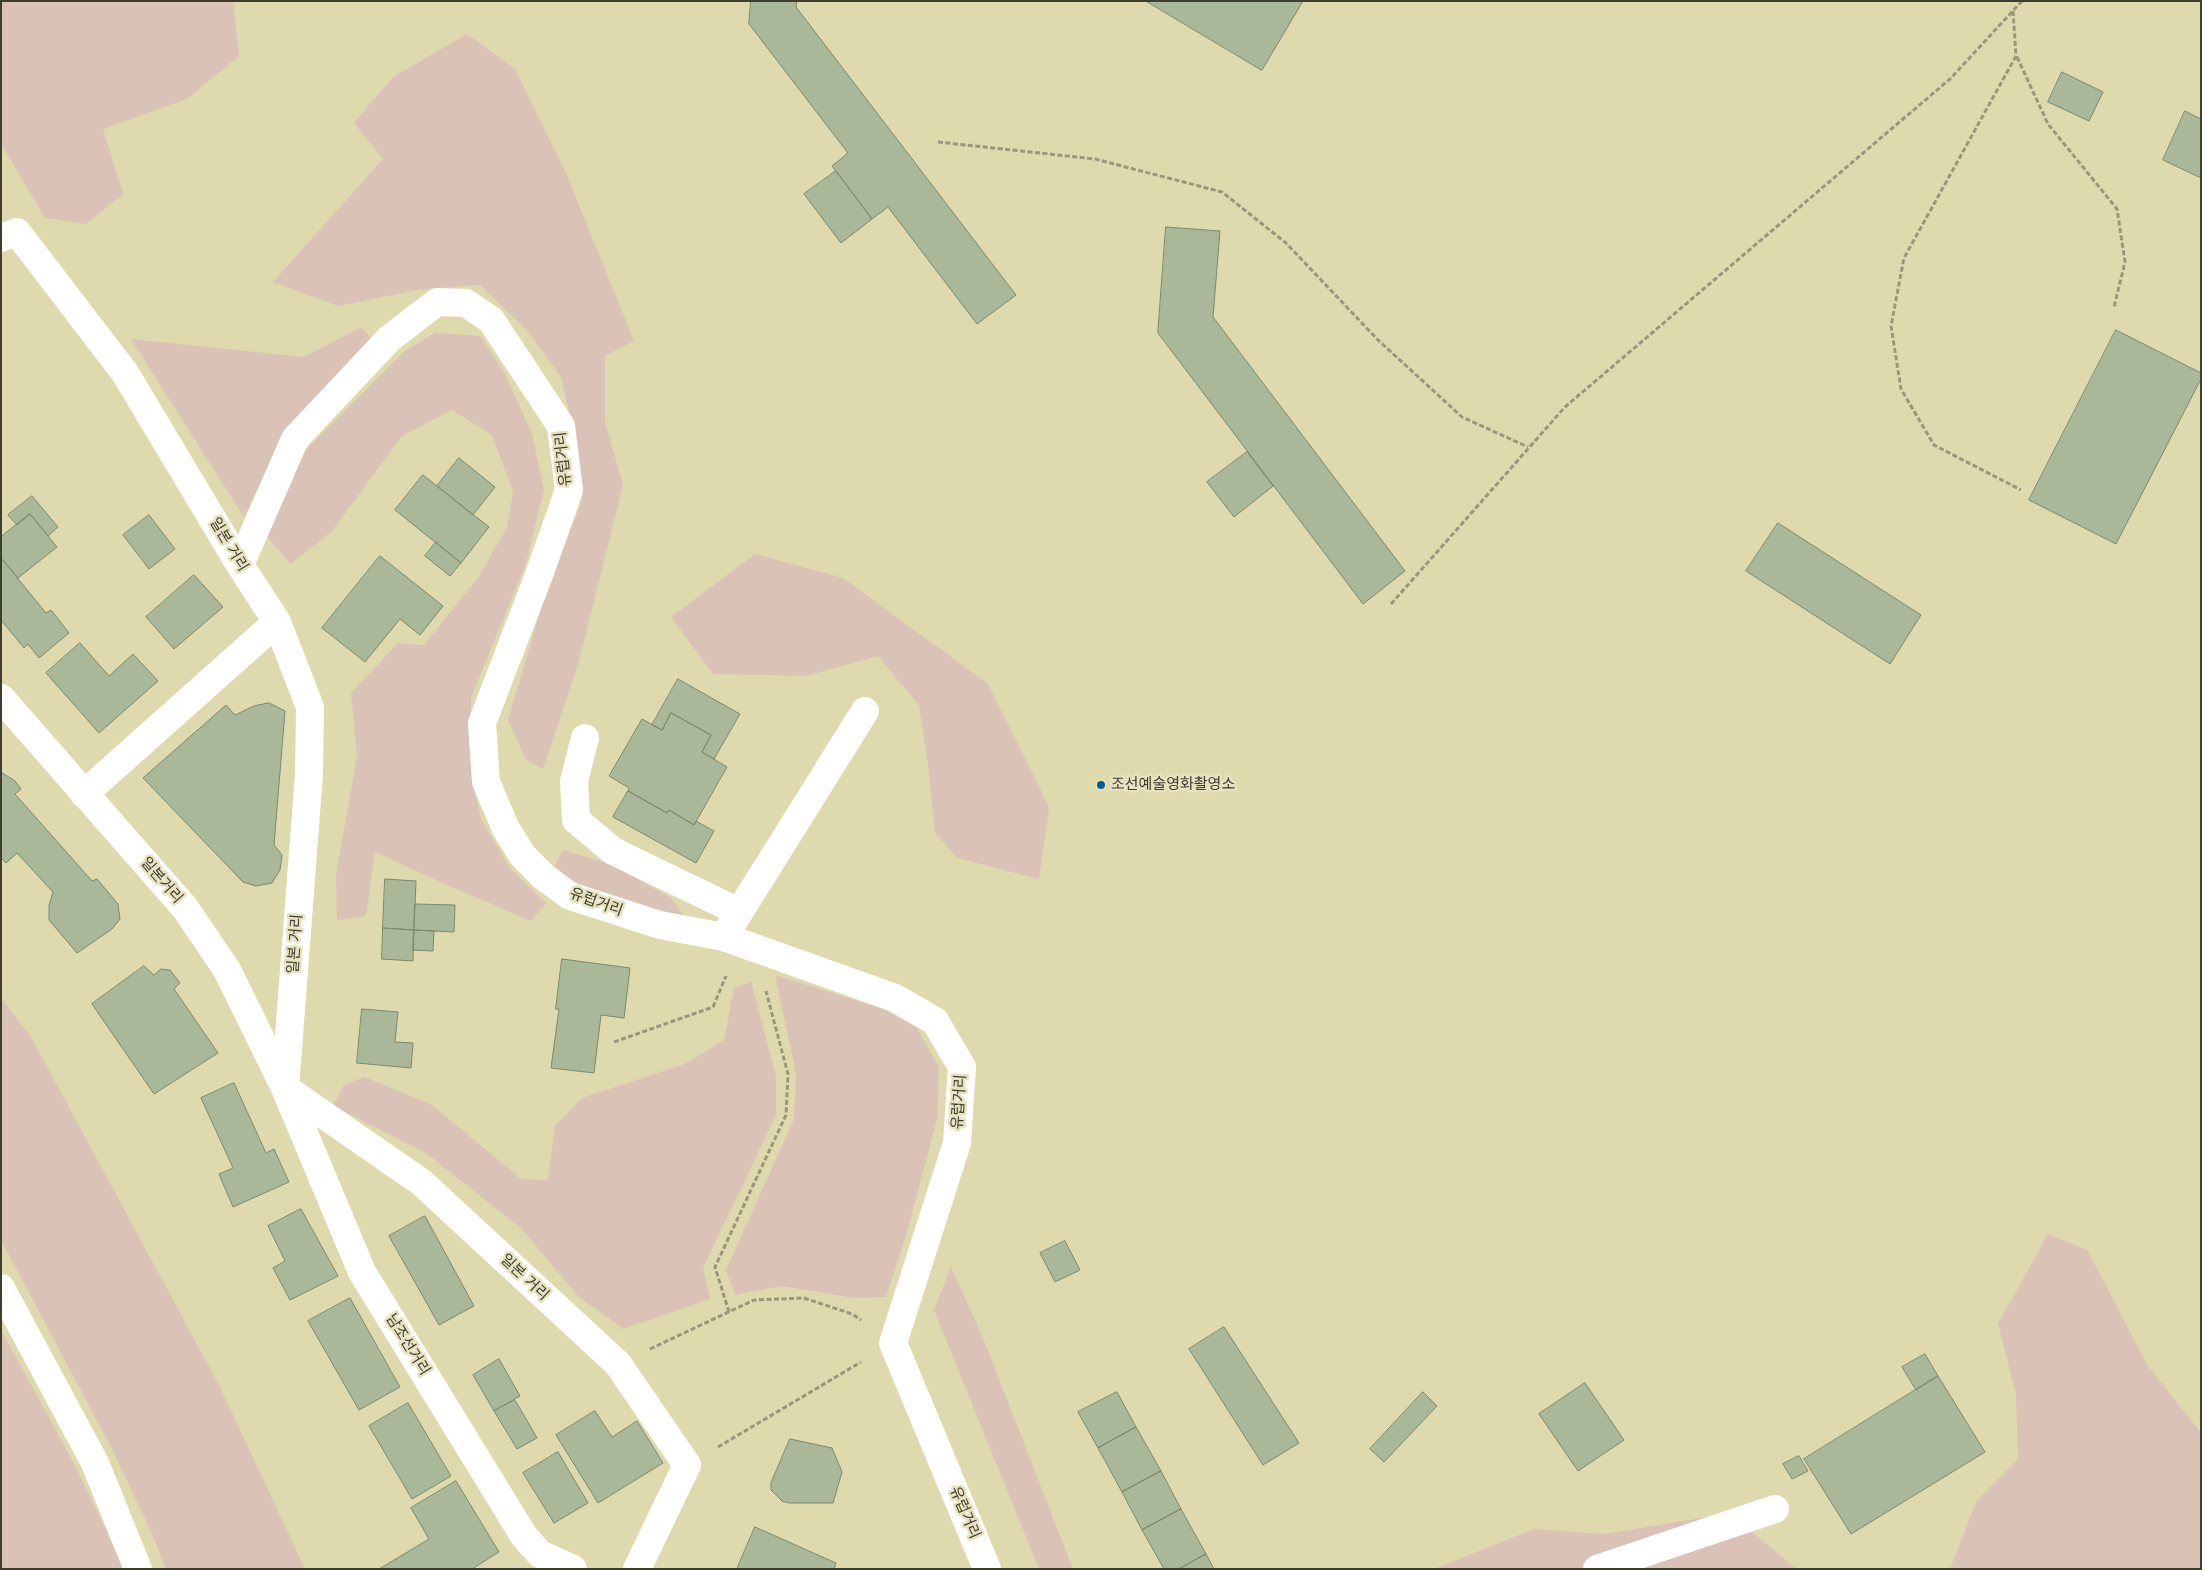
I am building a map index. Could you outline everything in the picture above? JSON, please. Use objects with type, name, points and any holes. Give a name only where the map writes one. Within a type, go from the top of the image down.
[{"type":"lane","name":"일본 거리","points":[[1,238],[17,232],[125,373],[240,565],[277,622],[310,707],[309,774],[286,1088],[421,1182],[618,1364],[687,1466]]},
{"type":"lane","name":"유럽거리","points":[[240,565],[295,439],[389,339],[437,302],[466,303],[491,320],[561,426],[569,490],[539,575],[482,723],[486,782],[506,829],[523,856],[544,877],[570,896],[660,925],[724,937],[754,947],[903,1002],[935,1020],[962,1067],[957,1143],[893,1343],[987,1569]]},
{"type":"lane","points":[[84,794],[277,622]]},
{"type":"lane","name":"일본거리","points":[[1,698],[185,908],[227,970],[286,1088]]},
{"type":"lane","points":[[724,937],[865,710]]},
{"type":"lane","points":[[586,738],[574,781],[576,820],[613,851],[739,912]]},
{"type":"lane","name":"남조선거리","points":[[286,1088],[362,1272],[524,1536],[540,1554],[574,1569]]},
{"type":"lane","points":[[1,1288],[95,1463],[138,1569]]},
{"type":"lane","points":[[637,1569],[687,1466]]},
{"type":"lane","points":[[1597,1569],[1776,1509]]},
{"type":"path","points":[[1391,604],[1564,407],[1950,78],[2022,1]]},
{"type":"path","points":[[2013,11],[2016,56],[2048,124],[2117,209],[2126,262],[2114,307]]},
{"type":"path","points":[[2016,56],[1904,258],[1891,326],[1901,389],[1934,445],[2021,490]]},
{"type":"path","points":[[938,142],[1095,159],[1222,192],[1286,243],[1378,340],[1462,416],[1528,447]]},
{"type":"path","points":[[614,1042],[713,1007],[732,963],[754,947],[788,1074],[786,1115],[715,1267],[729,1312]]},
{"type":"path","points":[[618,1364],[754,1300],[804,1298],[852,1314],[893,1343],[687,1466]]},
{"type":"shaded area","name":"조선예술영화촬영소","points":[[1,1],[2201,1],[2201,1569],[1,1569]]},
{"type":"shaded area","points":[[1,1],[233,1],[239,56],[187,99],[103,129],[123,194],[86,224],[45,218],[1,144]]},
{"type":"shaded area","points":[[467,34],[515,69],[566,173],[634,341],[605,356],[605,422],[623,485],[579,661],[543,769],[526,760],[508,720],[544,599],[582,501],[574,433],[561,377],[526,329],[480,285],[422,289],[338,306],[273,282],[383,159],[354,123],[393,77]]},
{"type":"shaded area","points":[[361,327],[371,338],[283,435],[244,517],[131,339],[304,357]]},
{"type":"shaded area","points":[[435,333],[481,336],[505,374],[532,434],[544,490],[526,563],[471,698],[471,769],[481,819],[510,868],[546,903],[531,921],[375,852],[366,916],[337,920],[336,875],[357,756],[351,693],[398,643],[424,645],[477,579],[507,528],[513,492],[492,435],[452,410],[402,436],[332,531],[291,564],[264,533],[296,460],[405,351]]},
{"type":"shaded area","points":[[755,554],[843,578],[988,684],[1049,807],[1039,879],[957,858],[935,833],[928,764],[919,705],[878,656],[806,676],[713,674],[671,617]]},
{"type":"shaded area","points":[[563,850],[610,864],[671,898],[686,919],[570,883],[555,865]]},
{"type":"shaded area","points":[[775,975],[883,1009],[917,1028],[939,1067],[937,1119],[907,1232],[886,1297],[853,1298],[782,1286],[735,1295],[726,1270],[794,1119],[796,1073]]},
{"type":"shaded area","points":[[751,982],[776,1076],[776,1115],[703,1268],[710,1299],[623,1329],[578,1296],[522,1229],[426,1153],[333,1106],[344,1085],[365,1077],[432,1105],[521,1179],[548,1180],[555,1126],[582,1098],[685,1064],[724,1040],[734,988]]},
{"type":"shaded area","points":[[1,998],[31,1037],[219,1385],[305,1569],[166,1569],[151,1531],[109,1443],[1,1240]]},
{"type":"shaded area","points":[[2048,1234],[2087,1250],[2148,1366],[2201,1433],[2201,1569],[1950,1569],[1976,1502],[2018,1459],[2016,1395],[1998,1324]]},
{"type":"shaded area","points":[[951,1267],[983,1338],[1073,1569],[1039,1569],[934,1310]]},
{"type":"shaded area","points":[[1,1330],[77,1469],[124,1569],[1,1569]]},
{"type":"shaded area","points":[[1707,1517],[1752,1532],[1797,1569],[1434,1569],[1534,1529],[1604,1534]]},
{"type":"building","points":[[751,1],[797,1],[796,7],[1016,295],[977,324],[888,207],[872,219],[832,166],[848,153],[749,24]]},
{"type":"building","points":[[1146,1],[1303,1],[1262,70]]},
{"type":"building","points":[[2062,72],[2103,92],[2089,121],[2048,102]]},
{"type":"building","points":[[2185,111],[2201,119],[2201,178],[2163,160]]},
{"type":"building","points":[[836,171],[872,219],[841,243],[804,194]]},
{"type":"building","points":[[1166,227],[1220,231],[1213,317],[1405,571],[1363,604],[1158,333]]},
{"type":"building","points":[[2116,330],[2201,373],[2201,379],[2116,544],[2029,500]]},
{"type":"building","points":[[1247,452],[1273,486],[1234,517],[1207,482]]},
{"type":"building","points":[[459,458],[495,487],[473,515],[437,486]]},
{"type":"building","points":[[423,475],[489,527],[461,563],[395,510]]},
{"type":"building","points":[[32,496],[58,527],[48,536],[30,514],[17,525],[8,515]]},
{"type":"building","points":[[30,514],[57,547],[18,578],[1,558],[1,537]]},
{"type":"building","points":[[149,515],[175,549],[149,569],[123,535]]},
{"type":"building","points":[[1778,523],[1921,615],[1890,664],[1746,571]]},
{"type":"building","points":[[436,542],[461,563],[450,576],[425,556]]},
{"type":"building","points":[[380,556],[443,606],[420,635],[400,619],[365,662],[322,628]]},
{"type":"building","points":[[1,558],[46,613],[51,610],[69,633],[39,658],[28,644],[24,648],[1,620]]},
{"type":"building","points":[[194,575],[223,607],[174,649],[146,617]]},
{"type":"building","points":[[80,643],[109,676],[133,654],[158,681],[99,733],[46,673]]},
{"type":"building","points":[[678,679],[740,714],[714,759],[702,752],[711,735],[671,713],[662,730],[652,725]]},
{"type":"building","points":[[269,703],[285,711],[274,845],[282,855],[280,870],[272,883],[256,886],[243,882],[143,778],[226,705],[235,715],[254,706]]},
{"type":"building","points":[[671,713],[711,735],[702,752],[727,767],[694,825],[669,810],[667,813],[628,791],[629,788],[609,776],[642,719],[662,730]]},
{"type":"building","points":[[1,772],[15,781],[21,789],[15,794],[92,881],[97,879],[118,904],[120,919],[112,929],[77,953],[49,920],[49,906],[53,892],[17,853],[6,863],[1,858]]},
{"type":"building","points":[[628,791],[667,813],[669,810],[694,825],[696,821],[714,831],[696,863],[613,817]]},
{"type":"building","points":[[385,879],[416,881],[414,930],[383,928]]},
{"type":"building","points":[[415,904],[455,905],[454,932],[414,930]]},
{"type":"building","points":[[383,928],[414,930],[413,961],[382,959]]},
{"type":"building","points":[[414,930],[434,931],[433,951],[413,950]]},
{"type":"building","points":[[562,959],[630,968],[624,1018],[601,1015],[594,1073],[551,1068],[559,1009],[556,1009]]},
{"type":"building","points":[[144,966],[154,975],[161,969],[170,970],[180,983],[174,989],[218,1053],[154,1094],[92,1004]]},
{"type":"building","points":[[362,1009],[398,1012],[395,1042],[413,1043],[411,1068],[357,1063]]},
{"type":"building","points":[[234,1083],[266,1153],[274,1149],[289,1182],[233,1207],[219,1174],[233,1168],[201,1098]]},
{"type":"building","points":[[301,1209],[338,1276],[290,1300],[273,1268],[285,1261],[268,1226]]},
{"type":"building","points":[[425,1216],[474,1306],[439,1325],[389,1236]]},
{"type":"building","points":[[1065,1241],[1080,1270],[1055,1282],[1040,1253]]},
{"type":"building","points":[[350,1298],[400,1387],[359,1410],[308,1321]]},
{"type":"building","points":[[1224,1327],[1299,1443],[1263,1465],[1189,1349]]},
{"type":"building","points":[[1925,1354],[1938,1376],[1916,1390],[1902,1367]]},
{"type":"building","points":[[499,1359],[520,1396],[494,1411],[473,1375]]},
{"type":"building","points":[[1938,1376],[1985,1452],[1851,1534],[1804,1459]]},
{"type":"building","points":[[1585,1383],[1624,1440],[1578,1471],[1539,1414]]},
{"type":"building","points":[[1117,1392],[1136,1427],[1098,1448],[1078,1412]]},
{"type":"building","points":[[1423,1392],[1437,1406],[1384,1462],[1370,1449]]},
{"type":"building","points":[[515,1400],[537,1438],[517,1449],[494,1411]]},
{"type":"building","points":[[408,1403],[451,1476],[412,1499],[369,1426]]},
{"type":"building","points":[[595,1411],[612,1437],[637,1421],[663,1463],[598,1503],[556,1435]]},
{"type":"building","points":[[1136,1427],[1161,1471],[1122,1492],[1098,1448]]},
{"type":"building","points":[[790,1439],[832,1448],[842,1472],[833,1503],[789,1503],[782,1501],[771,1490],[771,1483]]},
{"type":"building","points":[[558,1452],[588,1503],[554,1523],[523,1473]]},
{"type":"building","points":[[1799,1456],[1808,1471],[1792,1479],[1783,1464]]},
{"type":"building","points":[[1161,1471],[1181,1509],[1142,1530],[1122,1492]]},
{"type":"building","points":[[456,1481],[499,1552],[472,1569],[379,1569],[429,1539],[411,1508]]},
{"type":"building","points":[[1181,1509],[1206,1554],[1179,1569],[1164,1569],[1142,1530]]},
{"type":"building","points":[[755,1527],[836,1563],[834,1569],[737,1569]]},
{"type":"building","points":[[1206,1554],[1214,1569],[1179,1569]]},
{"type":"place","name":"조선예술영화촬영소","points":[[1101,785]]}]
